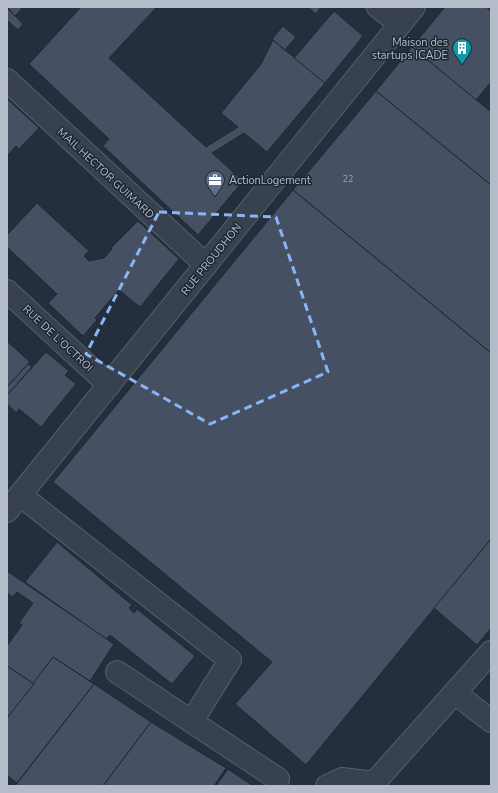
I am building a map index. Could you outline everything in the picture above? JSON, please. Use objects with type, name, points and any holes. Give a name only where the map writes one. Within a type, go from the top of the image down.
[{"type":"street","points":[[378,7],[400,24]]},
{"type":"street","name":"RUE PROUDHON","points":[[14,503],[414,7]]},
{"type":"street","name":"MAIL HECTOR GUIMARD","points":[[7,80],[206,265]]},
{"type":"street","name":"RUE DE L'OCTROI","points":[[7,291],[108,385]]},
{"type":"street","points":[[14,503],[230,660],[192,721]]},
{"type":"street","points":[[327,786],[342,779],[375,785],[491,652]]},
{"type":"street","points":[[117,672],[278,779]]},
{"type":"street","points":[[455,693],[491,721]]},
{"type":"highlighted area","points":[[159,212],[276,217],[328,372],[210,424],[86,354]]},
{"type":"building","points":[[7,7],[23,7],[15,16]]},
{"type":"building","points":[[81,7],[157,7],[109,58],[206,147],[238,127],[221,113],[261,64],[273,40],[325,83],[267,152],[244,133],[212,153],[243,181],[198,235],[103,146],[109,139],[29,64]]},
{"type":"building","points":[[308,7],[321,7],[316,14]]},
{"type":"building","name":"Maison des startups ICADE","points":[[445,7],[486,7],[491,11],[491,82],[476,100],[412,47]]},
{"type":"building","points":[[7,8],[23,24],[18,30],[7,20]]},
{"type":"building","points":[[334,11],[363,36],[325,83],[294,58]]},
{"type":"building","points":[[283,26],[296,37],[285,50],[272,39]]},
{"type":"building","points":[[412,47],[491,112],[491,185],[376,91]]},
{"type":"building","points":[[376,91],[491,185],[491,353],[293,190]]},
{"type":"building","points":[[7,99],[39,128],[19,149],[16,146],[7,156]]},
{"type":"building","points":[[293,190],[491,353],[491,539],[306,765],[235,704],[272,662],[53,482]]},
{"type":"building","points":[[37,203],[89,251],[84,256],[89,261],[104,258],[112,249],[111,248],[138,221],[179,259],[140,307],[119,290],[95,318],[97,320],[83,336],[48,303],[57,294],[7,247],[7,235]]},
{"type":"building","points":[[7,341],[30,362],[7,387]]},
{"type":"building","points":[[46,352],[69,371],[65,375],[76,384],[41,427],[19,409],[17,412],[18,414],[7,404],[7,395]]},
{"type":"building","points":[[28,364],[32,367],[7,395],[7,387]]},
{"type":"building","points":[[491,539],[491,628],[477,645],[434,608]]},
{"type":"building","points":[[57,542],[132,605],[129,608],[134,613],[137,609],[195,656],[172,684],[110,635],[106,639],[25,582]]},
{"type":"building","points":[[7,571],[114,644],[90,681],[53,657],[34,684],[7,666],[7,646],[22,625],[19,623],[33,603],[17,592],[13,597],[7,593]]},
{"type":"building","points":[[53,657],[94,684],[17,783],[7,775],[7,718]]},
{"type":"building","points":[[7,666],[34,684],[7,718]]},
{"type":"building","points":[[94,684],[151,722],[103,786],[15,786]]},
{"type":"building","points":[[151,722],[226,768],[214,786],[103,786]]},
{"type":"building","points":[[228,769],[253,786],[216,786]]},
{"type":"place","name":"Maison des startups ICADE","points":[[462,65]]},
{"type":"place","name":"ActionLogement","points":[[215,197]]}]
